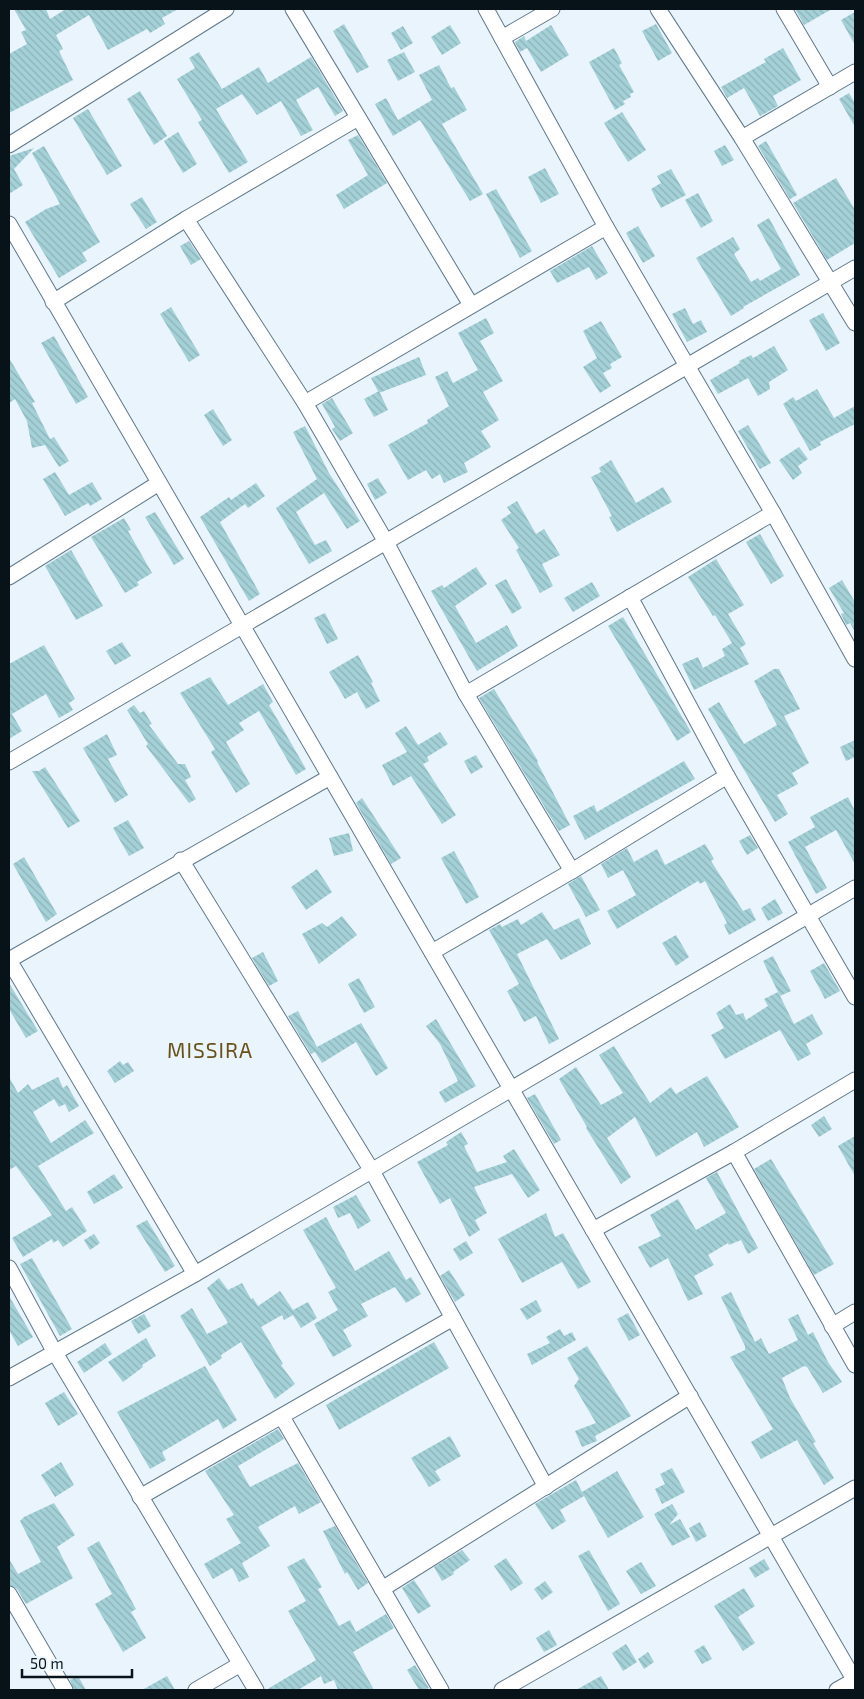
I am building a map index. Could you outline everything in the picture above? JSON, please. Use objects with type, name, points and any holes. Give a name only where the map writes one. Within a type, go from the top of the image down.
[{"type":"street","points":[[9,145],[226,9]]},
{"type":"street","points":[[293,9],[472,305]]},
{"type":"street","points":[[486,9],[606,227],[773,513],[855,659]]},
{"type":"street","points":[[502,38],[552,9]]},
{"type":"street","points":[[658,9],[742,138],[855,323]]},
{"type":"street","points":[[784,9],[830,87]]},
{"type":"street","points":[[742,138],[855,72]]},
{"type":"street","points":[[54,302],[186,219],[358,118]]},
{"type":"street","points":[[186,219],[305,403],[386,542],[466,694],[572,871]]},
{"type":"street","points":[[9,224],[855,1680],[837,1690]]},
{"type":"street","points":[[305,403],[606,227]]},
{"type":"street","points":[[9,762],[687,368],[855,268]]},
{"type":"street","points":[[11,570],[159,483]]},
{"type":"street","points":[[466,694],[773,513]]},
{"type":"street","points":[[630,597],[727,776],[855,997]]},
{"type":"street","points":[[432,952],[572,871],[727,776]]},
{"type":"street","points":[[195,1274],[9,960],[181,860],[330,777]]},
{"type":"street","points":[[181,860],[372,1171],[546,1487]]},
{"type":"street","points":[[9,1378],[195,1274],[855,888]]},
{"type":"street","points":[[593,1230],[734,1152],[855,1080]]},
{"type":"street","points":[[734,1152],[855,1365]]},
{"type":"street","points":[[9,1268],[54,1352],[239,1665],[256,1690]]},
{"type":"street","points":[[832,1326],[855,1312]]},
{"type":"street","points":[[140,1497],[453,1318]]},
{"type":"street","points":[[382,1589],[690,1396]]},
{"type":"street","points":[[282,1417],[441,1690]]},
{"type":"street","points":[[502,1690],[855,1488]]},
{"type":"street","points":[[9,1594],[65,1690]]},
{"type":"street","points":[[196,1690],[239,1665]]},
{"type":"building","points":[[14,9],[46,9],[50,19],[66,9],[178,9],[162,18],[165,24],[150,33],[147,29],[108,50],[89,15],[56,35],[63,49],[59,51],[73,80],[9,113],[9,54],[27,44],[21,32],[26,30]]},
{"type":"building","points":[[795,9],[832,9],[804,25]]},
{"type":"building","points":[[855,12],[855,45],[841,20]]},
{"type":"building","points":[[344,24],[369,67],[357,73],[333,31]]},
{"type":"building","points":[[656,24],[672,53],[658,61],[642,31]]},
{"type":"building","points":[[450,25],[461,43],[442,55],[431,37]]},
{"type":"building","points":[[551,25],[569,55],[541,72],[527,48],[520,52],[515,42],[524,36],[526,41]]},
{"type":"building","points":[[403,26],[413,43],[401,50],[391,33]]},
{"type":"building","points":[[614,48],[622,63],[619,65],[634,92],[630,94],[631,97],[623,101],[625,104],[615,110],[589,62]]},
{"type":"building","points":[[783,48],[801,80],[773,96],[778,106],[760,116],[744,88],[727,98],[721,87],[766,62],[764,59]]},
{"type":"building","points":[[199,52],[222,89],[259,67],[268,83],[311,57],[343,111],[335,116],[318,87],[296,100],[313,130],[301,136],[281,101],[257,115],[242,94],[216,109],[248,162],[229,173],[198,122],[202,120],[177,79],[195,68],[189,58]]},
{"type":"building","points":[[404,52],[415,72],[398,81],[387,60]]},
{"type":"building","points":[[439,65],[451,88],[454,87],[467,110],[442,124],[483,194],[470,201],[420,120],[393,136],[375,104],[386,98],[398,120],[432,100],[419,75]]},
{"type":"building","points":[[140,91],[167,136],[154,145],[127,99]]},
{"type":"building","points":[[849,93],[855,103],[855,127],[839,99]]},
{"type":"building","points":[[88,109],[122,166],[107,175],[73,118]]},
{"type":"building","points":[[622,112],[646,150],[628,162],[604,123]]},
{"type":"building","points":[[178,132],[197,164],[183,173],[164,141]]},
{"type":"building","points":[[358,135],[387,183],[344,209],[336,195],[368,175],[348,140]]},
{"type":"building","points":[[766,141],[797,195],[790,199],[758,146]]},
{"type":"building","points":[[725,145],[734,160],[722,166],[714,151]]},
{"type":"building","points":[[44,146],[100,242],[82,253],[87,261],[59,278],[25,222],[46,209],[60,204],[32,153]]},
{"type":"building","points":[[34,148],[14,169],[23,185],[9,194],[9,156]]},
{"type":"building","points":[[545,168],[559,194],[541,203],[528,177]]},
{"type":"building","points":[[671,169],[686,195],[661,208],[651,189],[661,183],[657,176]]},
{"type":"building","points":[[836,178],[855,210],[855,243],[827,260],[793,203]]},
{"type":"building","points":[[496,189],[532,251],[520,258],[486,194]]},
{"type":"building","points":[[698,193],[713,221],[701,228],[685,200]]},
{"type":"building","points":[[142,197],[157,222],[146,229],[130,204]]},
{"type":"building","points":[[769,218],[800,275],[743,307],[731,316],[696,258],[733,237],[740,249],[734,254],[751,282],[758,278],[760,281],[781,269],[757,225]]},
{"type":"building","points":[[638,226],[655,256],[643,263],[626,233]]},
{"type":"building","points":[[189,241],[201,259],[191,265],[180,246]]},
{"type":"building","points":[[592,246],[608,273],[596,280],[589,267],[557,283],[550,271]]},
{"type":"building","points":[[171,307],[200,355],[189,362],[160,314]]},
{"type":"building","points":[[685,308],[693,324],[701,320],[707,332],[687,342],[672,314]]},
{"type":"building","points":[[823,313],[840,343],[826,351],[809,320]]},
{"type":"building","points":[[486,318],[494,333],[480,341],[503,381],[483,392],[499,420],[481,431],[491,447],[464,463],[468,472],[444,483],[440,474],[432,479],[426,470],[408,480],[388,445],[428,423],[427,420],[449,406],[435,377],[447,371],[453,383],[478,370],[458,333]]},
{"type":"building","points":[[601,321],[622,357],[610,364],[612,368],[603,373],[611,386],[600,393],[583,367],[597,358],[583,331]]},
{"type":"building","points":[[54,336],[88,397],[76,404],[41,343]]},
{"type":"building","points":[[774,346],[788,370],[769,382],[770,389],[758,396],[748,378],[718,394],[710,380],[740,363],[739,361],[751,355],[753,358]]},
{"type":"building","points":[[419,357],[426,375],[379,393],[371,378]]},
{"type":"building","points":[[9,358],[35,402],[32,403],[50,439],[54,437],[69,461],[59,467],[45,445],[32,448],[27,421],[15,399],[9,403]]},
{"type":"building","points":[[817,389],[834,418],[855,406],[855,424],[820,442],[821,445],[810,451],[783,404],[793,397],[796,401]]},
{"type":"building","points":[[379,391],[388,410],[374,417],[364,399]]},
{"type":"building","points":[[332,398],[353,433],[340,441],[332,429],[335,427],[322,404]]},
{"type":"building","points":[[213,409],[232,440],[223,446],[204,415]]},
{"type":"building","points":[[748,425],[771,463],[760,469],[738,431]]},
{"type":"building","points":[[305,426],[329,473],[360,521],[347,529],[324,493],[296,512],[315,545],[326,540],[332,551],[309,564],[276,508],[317,479],[293,432]]},
{"type":"building","points":[[799,447],[808,459],[798,466],[802,473],[793,480],[779,460]]},
{"type":"building","points":[[611,460],[636,503],[663,487],[672,502],[617,532],[609,517],[612,516],[591,477],[601,472],[599,468]]},
{"type":"building","points":[[55,472],[69,495],[92,482],[102,499],[90,506],[88,503],[65,516],[43,479]]},
{"type":"building","points":[[378,478],[387,493],[375,500],[367,484]]},
{"type":"building","points":[[256,483],[265,496],[248,508],[245,504],[220,522],[260,594],[249,601],[200,517],[229,497],[231,500]]},
{"type":"building","points":[[517,501],[536,534],[544,529],[560,555],[542,564],[553,586],[540,593],[516,550],[519,548],[501,520],[511,513],[507,507]]},
{"type":"building","points":[[155,512],[184,559],[174,565],[145,517]]},
{"type":"building","points":[[124,518],[131,530],[128,531],[152,573],[137,582],[139,585],[125,593],[91,537]]},
{"type":"building","points":[[760,534],[784,576],[771,584],[746,542]]},
{"type":"building","points":[[71,550],[103,606],[76,620],[45,566]]},
{"type":"building","points":[[716,559],[744,605],[728,614],[746,644],[740,648],[749,664],[694,690],[682,664],[698,657],[703,668],[725,656],[722,649],[732,643],[688,577]]},
{"type":"building","points":[[476,567],[487,584],[455,606],[476,643],[507,625],[518,646],[477,671],[431,591],[442,585],[444,588]]},
{"type":"building","points":[[506,579],[522,608],[512,614],[495,585]]},
{"type":"building","points":[[842,580],[855,602],[855,632],[850,623],[846,625],[841,614],[844,613],[829,588]]},
{"type":"building","points":[[592,582],[600,596],[573,612],[564,598]]},
{"type":"building","points":[[325,613],[338,639],[327,644],[314,618]]},
{"type":"building","points":[[623,617],[691,732],[677,741],[608,626]]},
{"type":"building","points":[[122,642],[131,656],[115,665],[106,651]]},
{"type":"building","points":[[44,645],[75,699],[69,703],[73,710],[59,718],[46,694],[12,714],[22,731],[9,739],[9,664]]},
{"type":"building","points":[[358,655],[373,682],[371,683],[380,701],[366,709],[357,692],[345,699],[329,672]]},
{"type":"building","points":[[774,669],[779,669],[800,709],[784,716],[809,763],[792,773],[798,784],[777,795],[788,814],[775,822],[708,709],[719,702],[744,744],[777,725],[754,681]]},
{"type":"building","points":[[210,677],[228,705],[263,684],[273,702],[269,705],[306,769],[296,775],[259,711],[239,723],[244,730],[226,742],[250,784],[236,793],[211,752],[215,749],[180,693]]},
{"type":"building","points":[[494,689],[538,761],[570,825],[559,831],[479,698]]},
{"type":"building","points":[[134,705],[140,713],[144,711],[152,724],[149,725],[178,764],[185,764],[191,777],[185,780],[196,799],[189,803],[146,746],[148,744],[127,710]]},
{"type":"building","points":[[406,726],[418,745],[440,732],[448,744],[427,757],[429,761],[423,764],[456,815],[442,824],[411,776],[393,786],[382,765],[407,752],[395,733]]},
{"type":"building","points":[[107,734],[117,755],[108,759],[128,795],[115,803],[83,748]]},
{"type":"building","points":[[855,740],[855,757],[846,761],[840,747]]},
{"type":"building","points":[[476,755],[483,767],[471,774],[464,761]]},
{"type":"building","points":[[684,761],[695,779],[585,840],[573,816],[594,805],[597,812]]},
{"type":"building","points":[[45,767],[80,821],[68,828],[32,771],[39,771]]},
{"type":"building","points":[[848,797],[855,811],[855,864],[836,830],[805,847],[827,888],[816,894],[788,842],[815,827],[810,817]]},
{"type":"building","points":[[362,798],[401,858],[391,864],[356,803]]},
{"type":"building","points":[[128,820],[144,848],[129,856],[113,828]]},
{"type":"building","points":[[349,833],[353,851],[334,856],[329,838]]},
{"type":"building","points":[[750,835],[758,848],[747,855],[739,841]]},
{"type":"building","points":[[705,844],[714,859],[711,861],[743,911],[750,908],[756,920],[729,935],[724,925],[727,923],[705,881],[700,884],[698,881],[617,929],[607,911],[636,895],[623,870],[608,878],[601,864],[627,848],[634,862],[657,849],[665,865]]},
{"type":"building","points":[[454,851],[479,897],[466,904],[441,858]]},
{"type":"building","points":[[24,857],[57,914],[46,922],[13,864]]},
{"type":"building","points":[[317,869],[332,892],[306,910],[291,887]]},
{"type":"building","points":[[581,876],[600,910],[586,917],[568,884]]},
{"type":"building","points":[[775,899],[783,913],[768,921],[761,908]]},
{"type":"building","points":[[542,912],[554,930],[579,918],[591,944],[561,960],[547,939],[517,954],[559,1039],[549,1044],[536,1016],[524,1022],[507,991],[519,984],[489,930],[500,924],[502,927],[518,919],[521,925]]},
{"type":"building","points":[[342,916],[357,935],[319,964],[302,934],[322,923],[327,927]]},
{"type":"building","points":[[676,935],[689,957],[676,966],[662,943]]},
{"type":"building","points":[[263,952],[278,981],[269,986],[252,958]]},
{"type":"building","points":[[773,956],[791,991],[780,996],[763,961]]},
{"type":"building","points":[[824,963],[840,991],[825,999],[810,971]]},
{"type":"building","points":[[359,978],[375,1007],[364,1013],[348,984]]},
{"type":"building","points":[[9,983],[38,1031],[26,1038],[9,1009]]},
{"type":"building","points":[[778,992],[794,1024],[812,1014],[823,1034],[806,1044],[811,1054],[798,1061],[780,1030],[725,1059],[711,1035],[724,1028],[716,1013],[730,1004],[736,1015],[743,1013],[746,1020],[768,1006],[764,999]]},
{"type":"building","points":[[298,1011],[317,1047],[361,1023],[388,1068],[376,1076],[356,1042],[322,1063],[315,1052],[311,1054],[288,1016]]},
{"type":"building","points":[[436,1019],[476,1086],[445,1103],[439,1092],[458,1081],[440,1044],[426,1026]]},
{"type":"building","points":[[614,1046],[650,1103],[671,1087],[676,1094],[707,1076],[739,1127],[704,1147],[697,1132],[656,1157],[635,1117],[607,1138],[631,1177],[621,1184],[586,1128],[559,1079],[576,1067],[601,1105],[623,1093],[599,1055]]},
{"type":"building","points":[[120,1061],[123,1065],[128,1062],[134,1071],[115,1083],[107,1071]]},
{"type":"building","points":[[9,1077],[18,1093],[28,1084],[32,1090],[58,1077],[63,1088],[67,1085],[79,1106],[69,1112],[65,1104],[59,1107],[54,1099],[33,1112],[51,1143],[85,1120],[94,1133],[38,1166],[66,1211],[72,1207],[87,1231],[63,1247],[58,1240],[53,1243],[52,1239],[23,1257],[12,1238],[52,1215],[16,1166],[9,1170]]},
{"type":"building","points":[[535,1094],[561,1140],[554,1144],[527,1098]]},
{"type":"building","points":[[824,1116],[832,1129],[819,1137],[811,1125]]},
{"type":"building","points":[[461,1132],[468,1144],[464,1146],[477,1172],[507,1162],[503,1156],[514,1149],[540,1190],[528,1198],[512,1174],[474,1187],[487,1213],[475,1220],[480,1230],[469,1237],[450,1198],[440,1204],[417,1162],[448,1145],[446,1142]]},
{"type":"building","points":[[855,1136],[855,1176],[838,1146]]},
{"type":"building","points":[[771,1159],[834,1264],[814,1275],[754,1169]]},
{"type":"building","points":[[717,1172],[758,1248],[748,1254],[741,1240],[729,1245],[728,1243],[708,1255],[714,1265],[694,1276],[703,1294],[688,1301],[668,1258],[650,1268],[638,1247],[661,1236],[650,1215],[678,1199],[696,1230],[726,1213],[706,1178]]},
{"type":"building","points":[[114,1174],[123,1188],[94,1204],[87,1192]]},
{"type":"building","points":[[356,1195],[371,1221],[358,1229],[350,1213],[338,1218],[333,1207]]},
{"type":"building","points":[[546,1213],[555,1237],[563,1233],[591,1282],[578,1289],[562,1262],[522,1283],[498,1239]]},
{"type":"building","points":[[326,1217],[355,1271],[389,1251],[406,1280],[411,1277],[421,1294],[406,1303],[395,1287],[361,1304],[368,1316],[343,1330],[352,1346],[333,1357],[314,1324],[338,1310],[328,1292],[336,1288],[303,1230]]},
{"type":"building","points":[[147,1220],[175,1266],[165,1272],[136,1226]]},
{"type":"building","points":[[94,1234],[100,1243],[90,1250],[84,1240]]},
{"type":"building","points":[[466,1241],[473,1253],[460,1261],[453,1249]]},
{"type":"building","points":[[32,1258],[72,1329],[60,1336],[20,1264]]},
{"type":"building","points":[[449,1270],[465,1295],[455,1302],[440,1276]]},
{"type":"building","points":[[219,1278],[228,1290],[242,1283],[251,1299],[253,1298],[258,1306],[280,1291],[293,1310],[308,1302],[317,1318],[301,1328],[293,1315],[284,1320],[282,1315],[261,1327],[283,1364],[281,1365],[295,1384],[275,1399],[241,1342],[221,1355],[222,1358],[210,1366],[180,1316],[192,1308],[207,1334],[228,1323],[207,1288]]},
{"type":"building","points":[[731,1292],[755,1342],[761,1338],[769,1354],[798,1340],[788,1319],[798,1314],[808,1335],[813,1332],[828,1362],[842,1382],[823,1393],[807,1367],[804,1366],[782,1378],[790,1398],[816,1442],[813,1443],[834,1478],[824,1485],[797,1440],[761,1459],[751,1442],[773,1429],[730,1357],[745,1350],[745,1346],[721,1297]]},
{"type":"building","points":[[9,1296],[33,1337],[18,1346],[9,1330]]},
{"type":"building","points":[[536,1300],[542,1311],[527,1320],[520,1309]]},
{"type":"building","points":[[628,1313],[640,1335],[629,1341],[617,1319]]},
{"type":"building","points":[[144,1314],[151,1326],[138,1334],[131,1321]]},
{"type":"building","points":[[560,1329],[564,1336],[572,1332],[576,1340],[532,1365],[527,1354],[550,1343],[546,1337]]},
{"type":"building","points":[[146,1338],[156,1356],[142,1365],[143,1367],[123,1382],[108,1362]]},
{"type":"building","points":[[434,1342],[449,1368],[339,1430],[326,1405]]},
{"type":"building","points":[[105,1343],[112,1354],[84,1373],[77,1362]]},
{"type":"building","points":[[587,1346],[631,1416],[595,1436],[597,1441],[582,1447],[575,1431],[596,1423],[574,1386],[579,1379],[567,1358]]},
{"type":"building","points":[[205,1366],[237,1420],[223,1429],[218,1419],[162,1452],[166,1460],[150,1469],[117,1412]]},
{"type":"building","points":[[64,1392],[78,1414],[58,1426],[45,1403]]},
{"type":"building","points":[[278,1429],[284,1439],[238,1466],[250,1487],[298,1463],[321,1502],[299,1514],[295,1506],[258,1527],[270,1546],[242,1563],[249,1577],[239,1582],[232,1568],[213,1579],[204,1564],[241,1543],[226,1519],[234,1515],[205,1471]]},
{"type":"building","points":[[450,1436],[461,1456],[435,1471],[441,1480],[429,1487],[411,1458]]},
{"type":"building","points":[[61,1462],[74,1485],[55,1497],[41,1475]]},
{"type":"building","points":[[672,1468],[685,1492],[662,1504],[655,1489],[665,1484],[660,1474]]},
{"type":"building","points":[[617,1471],[644,1517],[608,1538],[584,1496],[560,1510],[566,1521],[552,1530],[535,1504],[576,1480],[582,1492]]},
{"type":"building","points":[[54,1503],[75,1535],[57,1547],[73,1578],[26,1604],[17,1589],[9,1585],[9,1559],[18,1574],[41,1562],[20,1521],[24,1517]]},
{"type":"building","points":[[672,1504],[678,1514],[669,1525],[680,1519],[690,1537],[672,1546],[654,1514]]},
{"type":"building","points":[[700,1522],[707,1536],[696,1542],[689,1528]]},
{"type":"building","points":[[335,1526],[368,1583],[358,1590],[347,1572],[345,1574],[323,1531]]},
{"type":"building","points":[[99,1541],[136,1609],[131,1612],[146,1638],[123,1652],[95,1604],[112,1594],[87,1548]]},
{"type":"building","points":[[462,1550],[470,1560],[453,1572],[454,1574],[442,1581],[434,1567]]},
{"type":"building","points":[[589,1550],[620,1604],[608,1611],[578,1556]]},
{"type":"building","points":[[304,1558],[322,1587],[318,1589],[339,1626],[350,1620],[356,1632],[386,1614],[394,1628],[353,1652],[374,1690],[338,1690],[334,1680],[324,1684],[321,1676],[298,1690],[266,1690],[316,1660],[288,1611],[306,1601],[287,1567]]},
{"type":"building","points":[[506,1558],[523,1583],[511,1591],[494,1566]]},
{"type":"building","points":[[764,1559],[770,1569],[755,1578],[749,1568]]},
{"type":"building","points":[[641,1562],[656,1586],[641,1594],[626,1571]]},
{"type":"building","points":[[414,1580],[431,1606],[418,1614],[402,1588]]},
{"type":"building","points":[[545,1581],[553,1592],[542,1600],[534,1589]]},
{"type":"building","points":[[744,1588],[755,1606],[738,1617],[755,1643],[743,1651],[714,1606]]},
{"type":"building","points":[[549,1630],[557,1645],[544,1652],[536,1638]]},
{"type":"building","points":[[626,1644],[637,1662],[623,1671],[612,1653]]},
{"type":"building","points":[[704,1645],[712,1659],[702,1664],[694,1651]]},
{"type":"building","points":[[648,1652],[654,1662],[644,1669],[638,1659]]},
{"type":"building","points":[[415,1665],[429,1688],[419,1690],[407,1670]]},
{"type":"building","points":[[78,1676],[86,1690],[74,1690],[70,1680]]},
{"type":"building","points":[[167,1676],[175,1690],[142,1690]]},
{"type":"building","points":[[601,1676],[609,1690],[576,1690]]},
{"type":"district","name":"MISSIRA","points":[[210,1051]]}]
